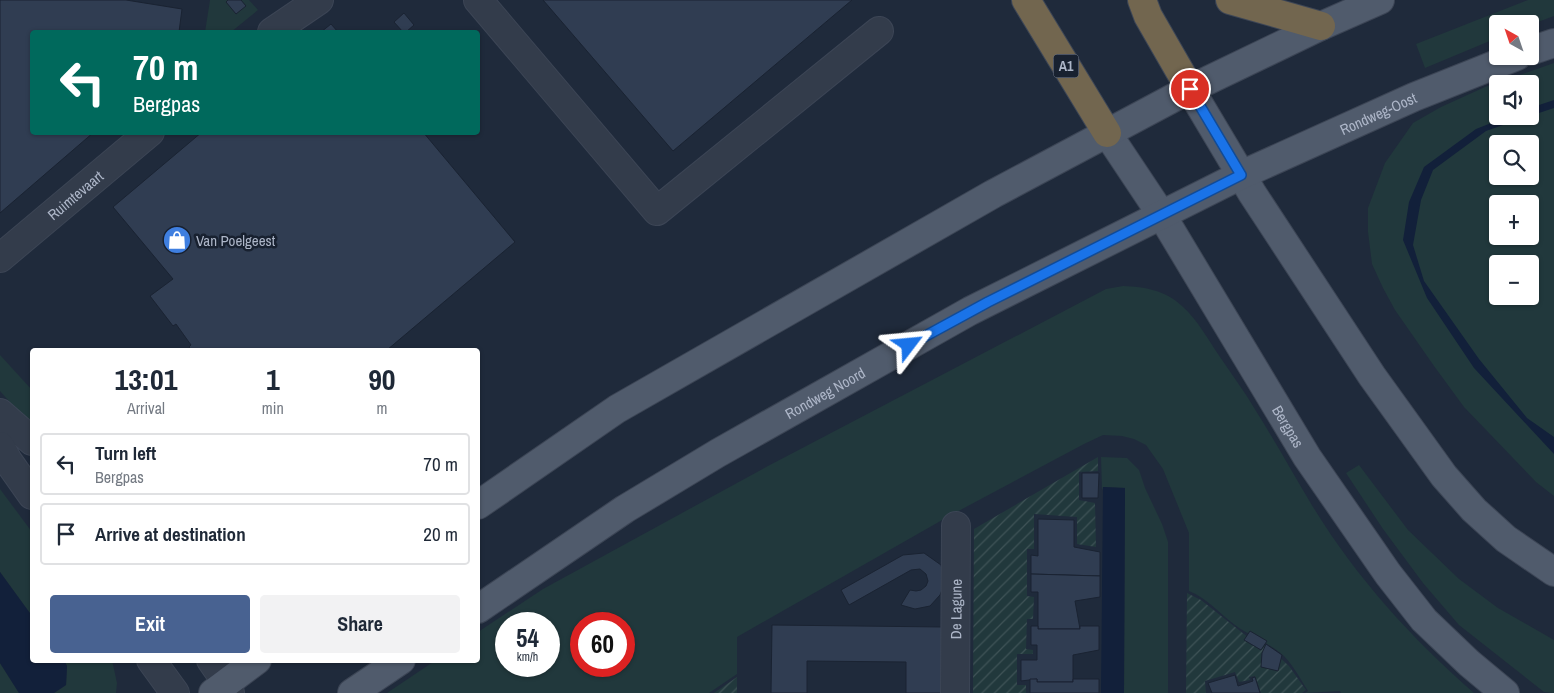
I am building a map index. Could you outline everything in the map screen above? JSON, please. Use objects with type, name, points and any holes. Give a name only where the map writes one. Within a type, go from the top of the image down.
[{"type":"highway","name":"A1","points":[[1026,0],[1107,133]]},
{"type":"highway","points":[[1142,0],[1148,16],[1190,89]]},
{"type":"highway","points":[[1230,0],[1321,26]]},
{"type":"main road","points":[[480,504],[617,410],[993,194],[1190,89],[1380,0]]},
{"type":"main road","points":[[1539,49],[1554,43]]},
{"type":"main road","name":"Rondweg-Oost","points":[[1241,175],[1414,97],[1494,65]]},
{"type":"main road","points":[[1190,89],[1241,175],[1372,376],[1444,476],[1474,510],[1506,539],[1554,572]]},
{"type":"main road","name":"Bergpas","points":[[1107,133],[1160,214],[1307,457],[1388,574],[1424,620],[1469,663],[1505,693]]},
{"type":"main road","name":"Rondweg Noord","points":[[480,608],[625,510],[718,453],[970,311],[1241,175]]},
{"type":"main road","points":[[223,690],[254,663]]},
{"type":"main road","points":[[352,693],[397,663]]},
{"type":"street","points":[[275,30],[319,0]]},
{"type":"street","points":[[478,0],[657,211],[879,30]]},
{"type":"street","name":"Ruimtevaart","points":[[0,258],[146,135]]},
{"type":"street","points":[[0,413],[30,438]]},
{"type":"street","points":[[0,446],[30,492]]},
{"type":"street","name":"De Lagune","points":[[955,693],[956,526]]},
{"type":"street","points":[[153,663],[175,693]]},
{"type":"street","points":[[212,663],[223,690]]},
{"type":"green space","points":[[210,0],[249,0],[258,10],[233,30],[205,30]]},
{"type":"green space","points":[[1528,0],[1554,0],[1554,16],[1539,22],[1539,15],[1490,15]]},
{"type":"green space","points":[[1489,15],[1489,41],[1425,68],[1416,44]]},
{"type":"green space","points":[[1554,63],[1554,496],[1536,482],[1464,407],[1395,310],[1372,264],[1368,232],[1368,208],[1385,163],[1413,123],[1441,107],[1489,86],[1489,125],[1539,125],[1539,75],[1520,75]]},
{"type":"green space","points":[[1123,286],[1139,287],[1169,296],[1193,317],[1247,397],[1310,502],[1345,555],[1364,580],[1406,627],[1450,672],[1474,693],[1341,693],[1340,691],[1305,693],[1308,691],[1284,656],[1273,647],[1229,621],[1208,602],[1189,591],[1189,533],[1163,469],[1146,445],[1122,436],[1103,435],[1084,444],[951,515],[737,637],[737,674],[709,693],[387,693],[432,663],[480,663],[480,631],[495,621],[495,677],[560,677],[560,612],[508,612],[543,589],[768,466],[1106,289]]},
{"type":"green space","points":[[0,355],[30,388],[30,425],[0,391]]},
{"type":"green space","points":[[1098,457],[1098,471],[1079,472],[1079,500],[1095,503],[1096,547],[1077,544],[1077,517],[1034,514],[1034,549],[1027,549],[1027,596],[1034,597],[1033,619],[1027,619],[1026,649],[1033,650],[1033,654],[1017,654],[1017,685],[1026,685],[1026,693],[973,693],[974,529]]},
{"type":"green space","points":[[1101,457],[1127,458],[1139,470],[1168,542],[1168,693],[1124,693],[1125,488],[1103,487],[1102,490]]},
{"type":"green space","points":[[1359,465],[1408,530],[1459,579],[1498,608],[1554,640],[1554,693],[1544,692],[1459,625],[1423,583],[1383,529],[1346,473]]},
{"type":"green space","points":[[0,489],[30,529],[30,613],[0,572]]},
{"type":"green space","points":[[1187,593],[1201,600],[1249,638],[1264,643],[1289,666],[1306,690],[1302,693],[1261,693],[1255,676],[1249,677],[1250,680],[1239,682],[1235,672],[1205,681],[1206,693],[1186,693]]},
{"type":"green space","points":[[0,663],[19,693],[0,693]]},
{"type":"green space","points":[[66,663],[113,663],[117,683],[116,693],[54,693],[66,685]]},
{"type":"green space","points":[[737,677],[737,693],[714,693]]},
{"type":"water","points":[[1554,100],[1554,108],[1539,113],[1539,105]]},
{"type":"water","points":[[1489,124],[1503,125],[1486,131],[1433,170],[1421,200],[1413,245],[1424,281],[1479,359],[1527,418],[1554,437],[1554,454],[1474,368],[1427,298],[1403,240],[1409,202],[1424,167],[1476,129]]},
{"type":"water","points":[[1103,487],[1125,488],[1124,693],[1101,693]]},
{"type":"water","points":[[0,572],[30,613],[30,663],[66,663],[66,685],[54,693],[19,693],[0,663]]},
{"type":"building","points":[[0,0],[126,0],[182,9],[179,30],[30,30],[30,135],[91,135],[0,213]]},
{"type":"building","points":[[228,0],[241,0],[246,6],[236,14],[226,2]]},
{"type":"building","points":[[543,0],[852,0],[673,151]]},
{"type":"building","points":[[404,13],[414,25],[408,30],[401,30],[394,22]]},
{"type":"building","points":[[331,24],[336,30],[324,30]]},
{"type":"building","points":[[198,135],[426,135],[515,242],[389,348],[190,348],[191,345],[176,324],[173,326],[150,296],[173,279],[113,207]]},
{"type":"building","points":[[1082,473],[1099,473],[1098,498],[1082,498]]},
{"type":"building","points":[[1038,519],[1074,520],[1074,547],[1100,552],[1100,576],[1031,574],[1031,555],[1038,556]]},
{"type":"building","points":[[924,553],[941,565],[945,582],[940,595],[930,606],[915,609],[901,605],[910,590],[921,590],[926,586],[928,581],[926,574],[920,569],[911,570],[849,605],[841,590],[903,555]]},
{"type":"building","points":[[1031,574],[1100,576],[1100,597],[1075,601],[1080,629],[1038,629],[1038,592],[1031,592]]},
{"type":"building","points":[[772,625],[943,627],[942,693],[906,693],[906,662],[807,661],[807,693],[771,693]]},
{"type":"building","points":[[1031,626],[1038,626],[1038,629],[1080,629],[1080,626],[1099,626],[1099,650],[1073,655],[1073,682],[1037,682],[1037,679],[1021,681],[1021,660],[1037,660],[1037,645],[1031,645]]},
{"type":"building","points":[[1250,631],[1267,641],[1261,650],[1244,640]]},
{"type":"building","points":[[1266,644],[1282,655],[1278,671],[1261,667],[1262,653]]},
{"type":"building","points":[[1235,675],[1238,686],[1253,681],[1252,678],[1255,677],[1260,693],[1212,693],[1208,683]]},
{"type":"building","points":[[1030,679],[1037,679],[1037,682],[1073,682],[1073,679],[1099,679],[1099,693],[1030,693]]},
{"type":"place","name":"Van Poelgeest","points":[[177,240]]},
{"type":"route","points":[[909,345],[970,311],[1241,175],[1190,89]]}]
